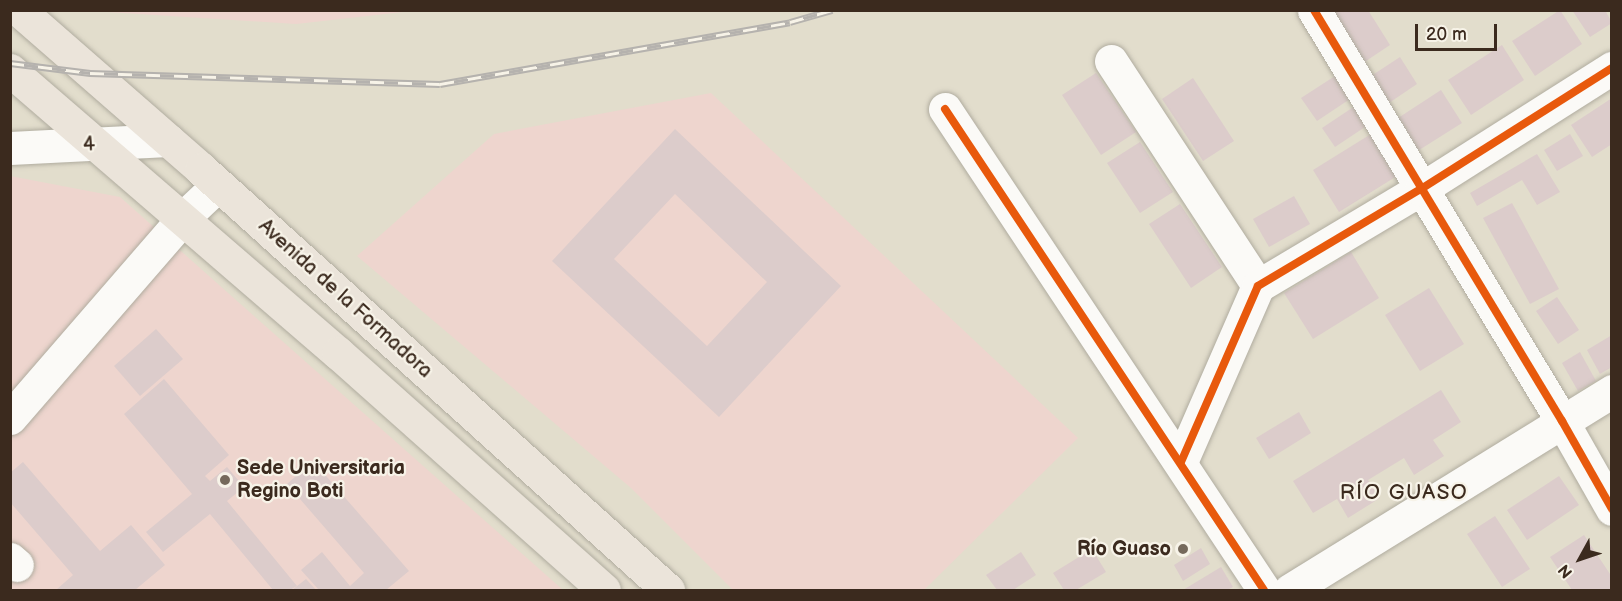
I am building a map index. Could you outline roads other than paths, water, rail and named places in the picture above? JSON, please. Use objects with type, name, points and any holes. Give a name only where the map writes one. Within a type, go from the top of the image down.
[{"type":"main road","name":"Avenida de la Formadora","points":[[19,10],[218,184],[668,591]]},
{"type":"main road","points":[[10,70],[99,144],[604,591]]},
{"type":"street","points":[[1314,10],[1562,421],[1611,509]]},
{"type":"street","points":[[1111,61],[1258,286]]},
{"type":"street","points":[[1181,462],[1258,286],[1421,189],[1611,68]]},
{"type":"street","points":[[945,109],[1181,462],[1264,591]]},
{"type":"street","name":"4","points":[[10,148],[168,140]]},
{"type":"street","points":[[10,418],[183,218],[218,184]]},
{"type":"street","points":[[1290,591],[1611,391]]},
{"type":"railway","points":[[10,63],[90,73],[440,84],[790,22],[832,10]]},
{"type":"place","name":"Sede Universitaria Regino Boti","points":[[225,480]]},
{"type":"place","name":"Río Guaso","points":[[1183,549]]},
{"type":"district","name":"RÍO GUASO","points":[[1404,493]]}]
